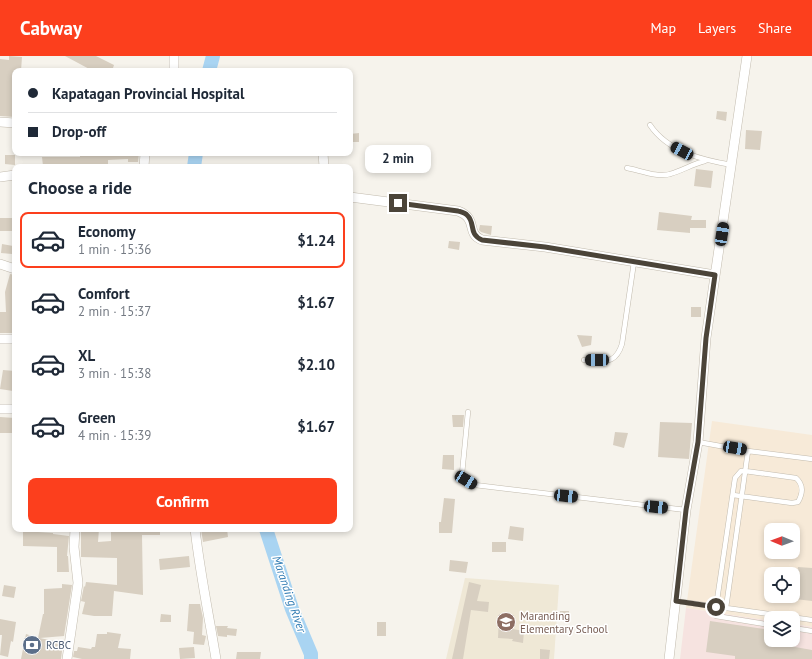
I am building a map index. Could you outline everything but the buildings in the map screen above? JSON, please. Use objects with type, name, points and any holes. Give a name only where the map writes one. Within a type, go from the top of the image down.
[{"type":"street","points":[[174,56],[174,68]]},
{"type":"street","points":[[669,659],[686,510],[698,442],[706,338],[747,56]]},
{"type":"street","points":[[0,122],[12,122]]},
{"type":"street","points":[[0,177],[12,175]]},
{"type":"street","points":[[353,197],[458,211],[467,215],[470,219],[474,234],[477,238],[482,240],[510,242],[715,275]]},
{"type":"street","points":[[0,264],[12,269]]},
{"type":"street","points":[[0,339],[12,339]]},
{"type":"street","points":[[0,409],[12,409]]},
{"type":"street","points":[[67,659],[78,582],[74,547],[75,532]]},
{"type":"street","points":[[195,532],[201,575],[216,659]]},
{"type":"lane","points":[[650,125],[665,142],[705,161],[732,165]]},
{"type":"lane","points":[[627,168],[663,175],[670,174],[692,164],[705,161]]},
{"type":"lane","points":[[584,360],[610,360],[619,354],[622,344],[634,262]]},
{"type":"lane","points":[[468,412],[462,474],[466,480],[475,486],[686,510]]},
{"type":"lane","points":[[698,442],[748,451],[812,459]]},
{"type":"lane","points":[[726,608],[748,451]]},
{"type":"lane","points":[[716,607],[733,495],[736,478],[741,471],[796,478],[803,487],[801,497],[798,502],[792,503],[733,495]]},
{"type":"lane","points":[[676,601],[812,620]]},
{"type":"lane","points":[[716,616],[764,624]]},
{"type":"lane","points":[[800,629],[812,631]]},
{"type":"shaded area","points":[[712,421],[812,435],[812,627],[800,625],[800,611],[764,611],[764,620],[686,608]]},
{"type":"shaded area","name":"Maranding Elementary School","points":[[465,578],[559,585],[554,659],[446,659]]},
{"type":"shaded area","points":[[686,608],[764,620],[764,647],[800,647],[800,625],[812,627],[812,659],[680,659]]},
{"type":"waterway","name":"Maranding River","points":[[210,68],[213,56]]},
{"type":"waterway","name":"Maranding River","points":[[194,164],[196,156]]},
{"type":"waterway","name":"Maranding River","points":[[267,532],[292,609],[311,654],[311,659]]},
{"type":"place","name":"Maranding Elementary School","points":[[506,622]]},
{"type":"place","name":"RCBC","points":[[32,645]]},
{"type":"route","points":[[398,203],[458,211],[467,215],[470,219],[474,234],[477,238],[482,240],[545,247],[715,275],[706,338],[698,442],[686,510],[676,601],[716,607]]}]
